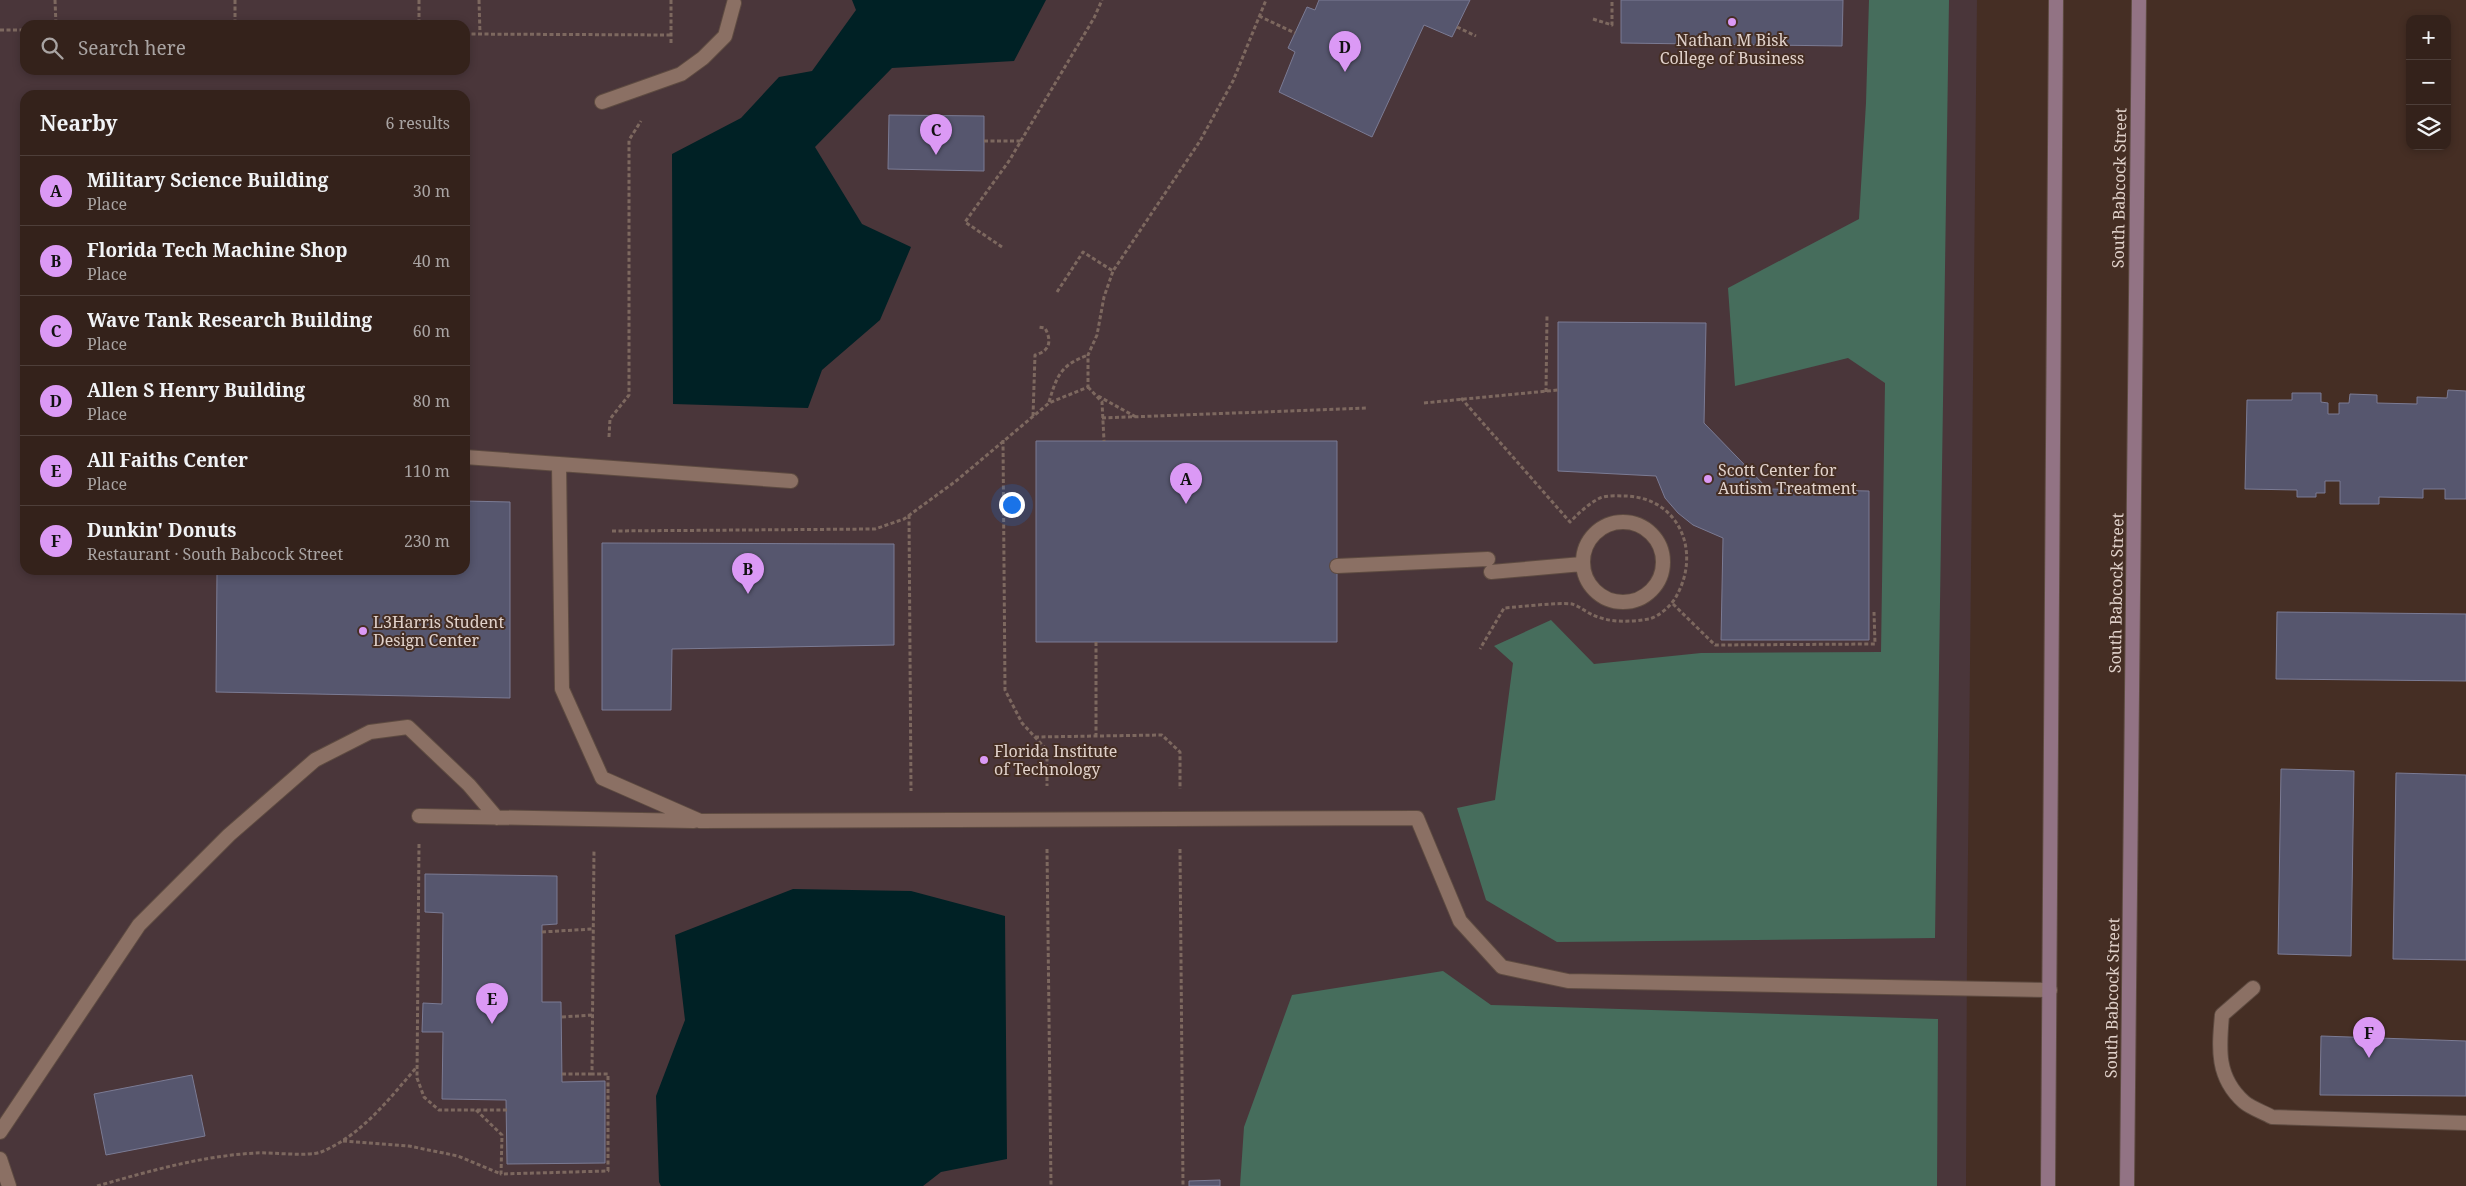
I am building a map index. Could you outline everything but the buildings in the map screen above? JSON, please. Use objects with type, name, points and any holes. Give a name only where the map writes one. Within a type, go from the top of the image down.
[{"type":"main road","points":[[2048,1186],[2056,0]]},
{"type":"main road","name":"South Babcock Street","points":[[2127,1186],[2139,0]]},
{"type":"lane","points":[[602,102],[681,74],[702,58],[725,36],[734,3]]},
{"type":"lane","points":[[470,458],[791,481]]},
{"type":"lane","points":[[559,464],[562,689],[602,778],[700,821]]},
{"type":"lane","points":[[1624,521],[1637,524],[1648,530],[1657,540],[1662,552],[1664,566],[1660,579],[1652,590],[1642,597],[1629,602],[1616,602],[1603,597],[1593,589],[1585,577],[1582,564],[1584,551],[1589,539],[1598,529],[1610,523],[1624,521]]},
{"type":"lane","points":[[1337,566],[1582,564]]},
{"type":"lane","points":[[0,1132],[139,925],[229,835],[315,760],[370,732],[408,727],[469,785],[498,818]]},
{"type":"lane","points":[[419,816],[700,821],[1417,818],[1460,921],[1502,967],[1568,981],[2050,990]]},
{"type":"lane","points":[[2253,988],[2222,1015],[2219,1052],[2226,1080],[2245,1103],[2272,1117],[2466,1123]]},
{"type":"lane","points":[[0,1159],[9,1186]]},
{"type":"path","points":[[55,0],[56,20]]},
{"type":"path","points":[[235,0],[235,20]]},
{"type":"path","points":[[419,0],[419,20]]},
{"type":"path","points":[[479,0],[480,34]]},
{"type":"path","points":[[671,0],[671,46]]},
{"type":"path","points":[[1002,247],[965,222],[1021,141],[1094,18],[1102,0]]},
{"type":"path","points":[[1104,441],[1102,402],[1088,387],[1088,355],[1097,335],[1104,297],[1113,271],[1200,141],[1233,81],[1266,0]]},
{"type":"path","points":[[1593,19],[1612,26],[1612,0]]},
{"type":"path","points":[[1259,16],[1295,33]]},
{"type":"path","points":[[1457,27],[1476,36]]},
{"type":"path","points":[[0,30],[20,30]]},
{"type":"path","points":[[470,34],[671,36]]},
{"type":"path","points":[[608,440],[610,419],[629,396],[629,140],[641,121],[650,117]]},
{"type":"path","points":[[984,141],[1021,141]]},
{"type":"path","points":[[1057,292],[1083,252],[1113,271]]},
{"type":"path","points":[[1546,392],[1547,316]]},
{"type":"path","points":[[1033,416],[1035,355],[1043,352],[1049,345],[1049,336],[1045,328],[1038,328]]},
{"type":"path","points":[[1048,403],[1061,370],[1073,360],[1088,355]]},
{"type":"path","points":[[612,531],[875,529],[910,514],[956,481],[1048,403],[1088,387]]},
{"type":"path","points":[[1424,403],[1558,390]]},
{"type":"path","points":[[1095,395],[1136,417]]},
{"type":"path","points":[[1102,418],[1368,408]]},
{"type":"path","points":[[1003,440],[1005,690],[1022,723],[1047,750],[1047,786]]},
{"type":"path","points":[[910,514],[911,790]]},
{"type":"path","points":[[1673,604],[1715,644],[1875,644],[1874,612]]},
{"type":"path","points":[[1096,642],[1096,736]]},
{"type":"path","points":[[1034,737],[1162,735],[1180,752],[1180,793]]},
{"type":"path","points":[[419,816],[417,1078],[424,1097],[439,1110],[507,1110]]},
{"type":"path","points":[[1047,841],[1051,1186]]},
{"type":"path","points":[[592,1074],[594,844]]},
{"type":"path","points":[[1180,846],[1183,1186]]},
{"type":"path","points":[[542,932],[593,929]]},
{"type":"path","points":[[562,1017],[593,1015]]},
{"type":"path","points":[[97,1186],[184,1161],[257,1153],[318,1153],[342,1141],[371,1120],[417,1068]]},
{"type":"path","points":[[342,1141],[408,1146],[458,1156],[501,1174],[608,1171],[608,1074],[562,1074]]},
{"type":"path","points":[[476,1110],[502,1135],[501,1174]]},
{"type":"shaded area","name":"Florida Institute of Technology","points":[[0,0],[1977,0],[1966,1186],[0,1186]]},
{"type":"green space","points":[[1869,0],[1949,0],[1935,938],[1557,942],[1486,900],[1457,808],[1495,800],[1513,663],[1494,646],[1551,620],[1594,664],[1701,653],[1881,652],[1885,383],[1848,358],[1735,386],[1728,288],[1859,219],[1866,103]]},
{"type":"green space","points":[[1443,971],[1491,1005],[1938,1019],[1937,1186],[1240,1186],[1244,1127],[1292,995]]},
{"type":"water","points":[[852,0],[1046,0],[1014,61],[892,68],[815,147],[862,224],[911,247],[880,320],[822,370],[808,408],[673,404],[672,154],[741,118],[779,77],[812,71],[856,10]]},
{"type":"water","points":[[793,889],[911,891],[1005,916],[1007,1159],[941,1172],[923,1186],[661,1186],[659,1182],[656,1096],[685,1020],[675,935]]},
{"type":"place","name":"Nathan M Bisk College of Business","points":[[1732,22]]},
{"type":"place","name":"Allen S Henry Building","points":[[1345,72]]},
{"type":"place","name":"Wave Tank Research Building","points":[[936,155]]},
{"type":"place","name":"Scott Center for Autism Treatment","points":[[1708,479]]},
{"type":"place","name":"Military Science Building","points":[[1186,504]]},
{"type":"place","name":"Florida Tech Machine Shop","points":[[748,594]]},
{"type":"place","name":"L3Harris Student Design Center","points":[[363,631]]},
{"type":"place","name":"Florida Institute of Technology","points":[[984,760]]},
{"type":"place","name":"All Faiths Center","points":[[492,1024]]},
{"type":"place","name":"Dunkin' Donuts","points":[[2369,1058]]}]
